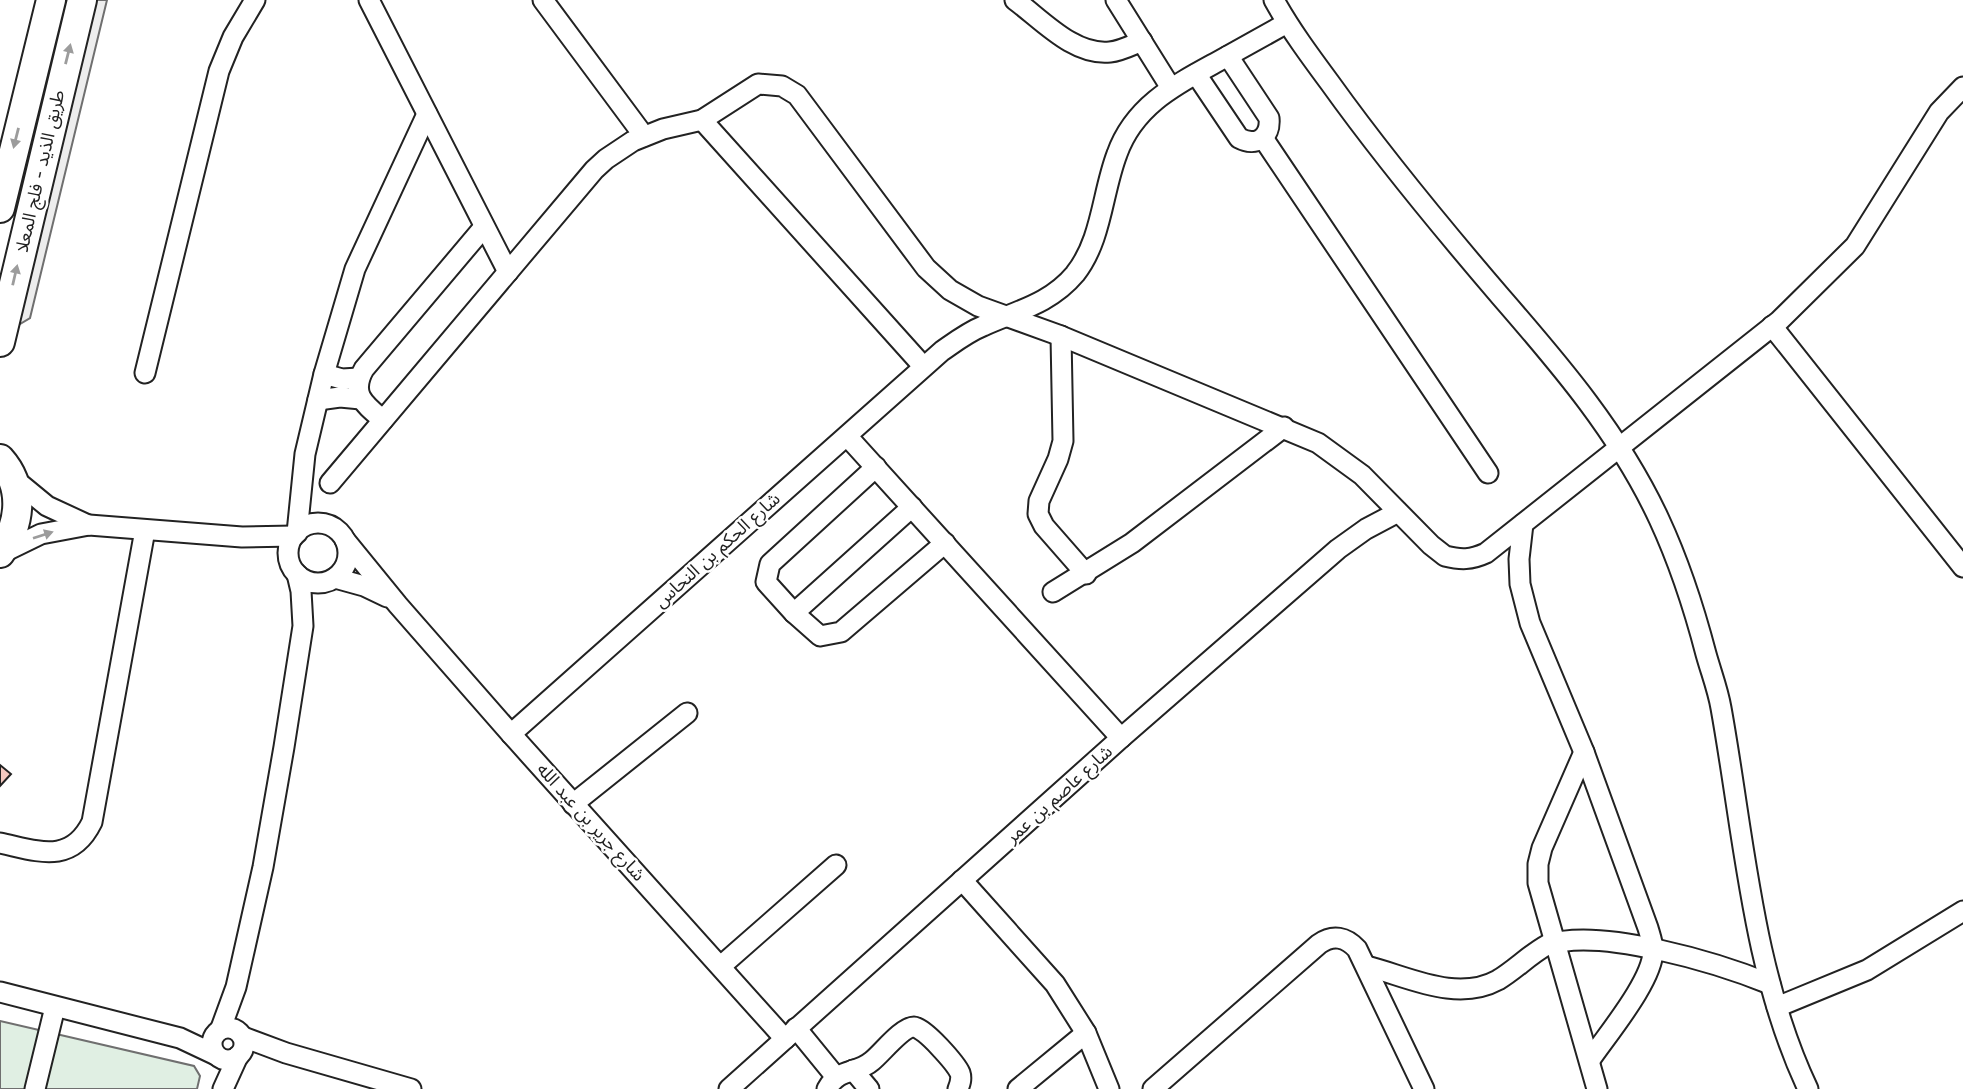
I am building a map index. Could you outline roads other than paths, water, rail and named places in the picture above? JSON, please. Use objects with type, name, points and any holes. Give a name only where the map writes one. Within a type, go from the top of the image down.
[{"type":"highway","name":"طريق الذيد - فلج المعلا","points":[[0,208],[51,0]]},
{"type":"highway","name":"طريق الذيد - فلج المعلا","points":[[0,342],[82,0]]},
{"type":"highway","points":[[0,554],[10,538],[17,518],[18,496],[4,462]]},
{"type":"street","points":[[145,373],[219,71],[233,37],[255,0]]},
{"type":"street","points":[[369,0],[508,272]]},
{"type":"street","points":[[543,0],[644,136]]},
{"type":"street","points":[[1016,0],[1066,38],[1087,50],[1109,53],[1142,41]]},
{"type":"street","points":[[1116,0],[1171,88]]},
{"type":"street","points":[[1274,0],[1287,23],[1365,132],[1461,251],[1573,380],[1621,447],[1659,519],[1691,599],[1717,692],[1739,825],[1770,984],[1795,1061],[1808,1089]]},
{"type":"street","name":"شارع الحكم بن النحاس","points":[[511,734],[923,366],[961,337],[1050,297],[1075,274],[1092,246],[1122,141],[1138,116],[1171,88],[1287,23]]},
{"type":"street","points":[[1196,74],[1239,138],[1255,142],[1263,138],[1270,126],[1269,118],[1228,56]]},
{"type":"street","points":[[330,483],[594,170],[619,149],[644,136],[702,120],[758,84],[774,84],[797,95],[926,268],[950,290],[964,299],[1007,317],[1318,443],[1341,458],[1445,555],[1460,560],[1474,559],[1486,553],[1772,326],[1855,246],[1939,112],[1963,87]]},
{"type":"street","points":[[180,1038],[229,1060],[234,1040],[236,987],[263,867],[303,625],[301,591],[293,568],[290,544],[295,534],[305,454],[324,374],[355,269],[427,114]]},
{"type":"street","points":[[702,120],[923,366]]},
{"type":"street","points":[[1263,138],[1489,472]]},
{"type":"street","points":[[383,420],[361,399],[359,378],[484,228]]},
{"type":"street","points":[[1772,326],[1963,567]]},
{"type":"street","points":[[1061,337],[1063,441],[1058,459],[1039,500],[1038,514],[1044,526],[1086,574]]},
{"type":"street","points":[[324,374],[342,379],[359,378]]},
{"type":"street","points":[[318,400],[340,397],[361,399]]},
{"type":"street","points":[[1054,592],[1132,543],[1284,427]]},
{"type":"street","points":[[847,436],[1121,738]]},
{"type":"street","points":[[4,462],[47,506],[89,525]]},
{"type":"street","points":[[876,467],[770,564],[766,582],[794,613],[820,636],[841,632],[944,543]]},
{"type":"street","points":[[303,484],[312,505],[325,524]]},
{"type":"street","points":[[794,613],[912,507]]},
{"type":"street","name":"شارع عاصم بن عمر","points":[[729,1089],[1121,738],[1338,549],[1366,529],[1398,512]]},
{"type":"street","points":[[0,554],[41,534],[89,525],[242,537],[295,534],[310,525],[325,524],[333,527],[345,540],[347,561],[343,570],[331,580],[303,625]]},
{"type":"street","points":[[1523,524],[1519,559],[1524,603],[1533,632],[1584,752],[1648,928],[1653,950],[1648,973],[1639,989],[1590,1060]]},
{"type":"street","points":[[0,844],[47,853],[62,851],[75,845],[92,822],[145,530]]},
{"type":"street","points":[[242,537],[275,552],[315,583],[331,580]]},
{"type":"street","name":"شارع جرير بن عبد الله","points":[[345,540],[511,734],[721,966],[791,1033],[835,1082],[869,1089]]},
{"type":"street","name":"شارع جرير بن عبد الله","points":[[331,580],[364,586],[398,605]]},
{"type":"street","points":[[573,803],[687,713]]},
{"type":"street","points":[[1584,752],[1548,831],[1538,864],[1540,897],[1556,942],[1597,1089]]},
{"type":"street","points":[[721,966],[836,865]]},
{"type":"street","points":[[962,880],[1055,984],[1086,1033],[1109,1089]]},
{"type":"street","points":[[1777,1007],[1867,970],[1963,911]]},
{"type":"street","points":[[1153,1089],[1325,939],[1337,938],[1352,943],[1366,966],[1424,1089]]},
{"type":"street","points":[[1366,966],[1431,985],[1467,989],[1496,981],[1540,949],[1556,942],[1583,940],[1699,959],[1770,984]]},
{"type":"street","points":[[0,992],[180,1038],[234,1040],[411,1089]]},
{"type":"street","points":[[35,1089],[55,1007]]},
{"type":"street","points":[[835,1082],[869,1064],[905,1030],[915,1027],[924,1031],[957,1069],[961,1077],[958,1089]]},
{"type":"street","points":[[1018,1089],[1086,1033]]},
{"type":"street","points":[[221,1089],[217,1056],[211,1042],[234,1040]]},
{"type":"street","points":[[221,1089],[234,1040]]}]
